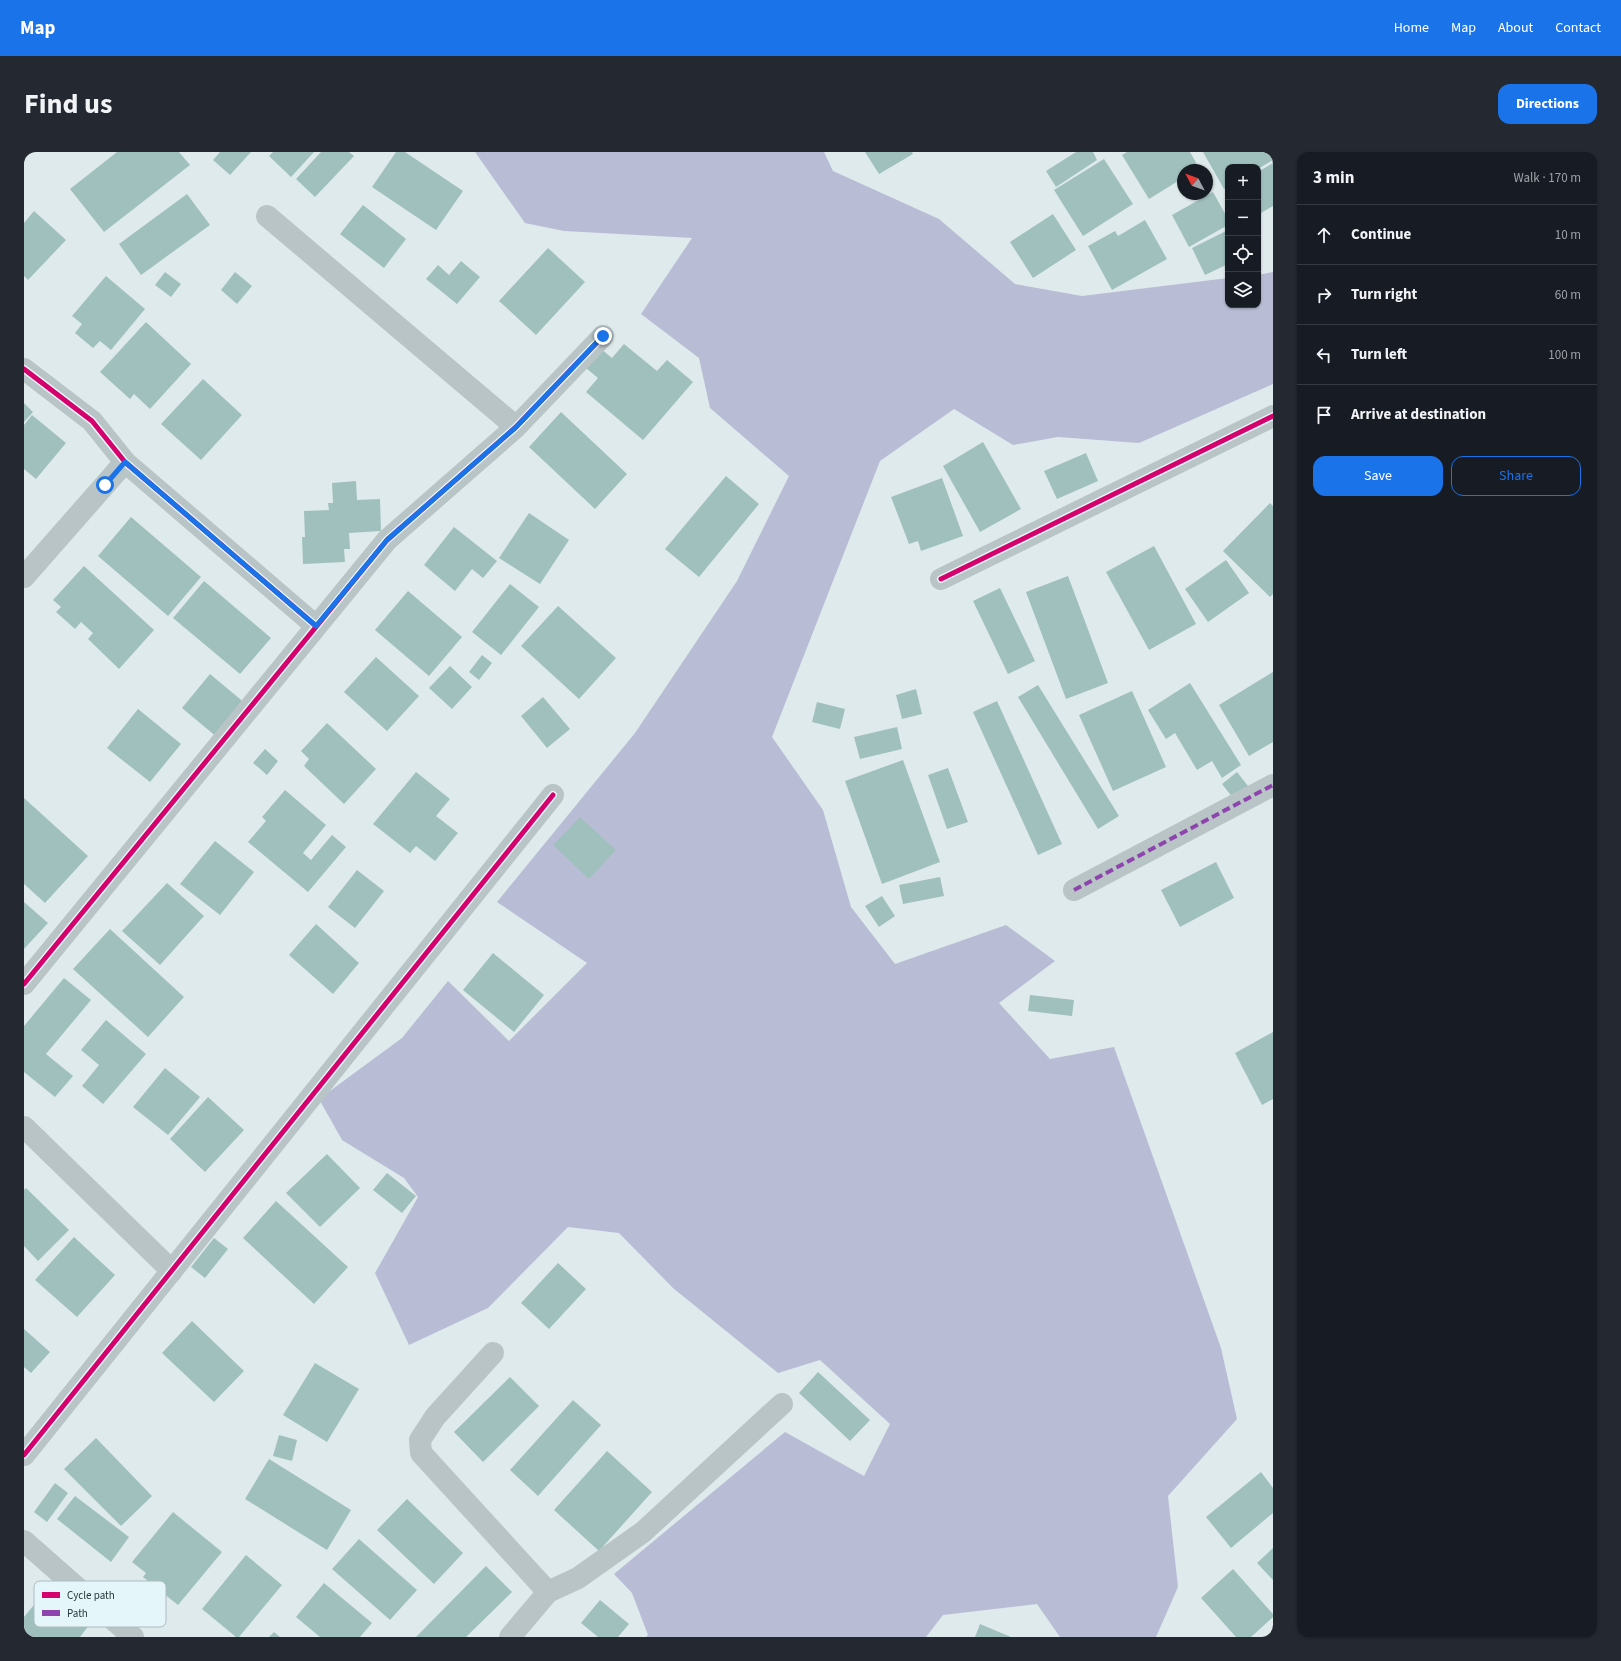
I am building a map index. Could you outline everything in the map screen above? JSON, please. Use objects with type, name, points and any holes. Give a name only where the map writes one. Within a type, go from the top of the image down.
[{"type":"street","points":[[267,216],[516,427]]},
{"type":"street","points":[[24,984],[387,540],[516,427],[603,336]]},
{"type":"street","points":[[24,369],[92,421],[125,462],[316,626]]},
{"type":"street","points":[[941,579],[1273,416]]},
{"type":"street","points":[[24,577],[125,462]]},
{"type":"street","points":[[1074,890],[1273,785]]},
{"type":"street","points":[[24,1455],[552,795]]},
{"type":"street","points":[[24,1127],[172,1271]]},
{"type":"street","points":[[493,1353],[435,1417],[420,1440],[421,1453],[548,1592]]},
{"type":"street","points":[[510,1637],[548,1592],[578,1578],[643,1532],[782,1404]]},
{"type":"street","points":[[24,1541],[69,1581]]},
{"type":"street","points":[[122,1627],[133,1637]]},
{"type":"shaded area","points":[[475,152],[824,152],[833,171],[939,219],[1015,284],[1082,296],[1225,278],[1225,308],[1261,308],[1261,274],[1273,272],[1273,384],[1139,443],[1058,437],[1013,445],[954,409],[880,461],[772,737],[823,810],[851,907],[895,964],[1006,925],[1055,961],[999,1003],[1050,1059],[1114,1047],[1221,1348],[1237,1419],[1168,1496],[1178,1587],[1156,1637],[1060,1637],[1037,1604],[943,1615],[926,1637],[646,1637],[648,1635],[632,1593],[614,1574],[785,1432],[864,1476],[890,1424],[820,1360],[778,1373],[673,1288],[619,1233],[568,1227],[488,1308],[409,1345],[375,1273],[418,1197],[404,1178],[342,1140],[319,1099],[402,1038],[448,981],[509,1041],[587,963],[497,902],[635,733],[737,581],[789,476],[710,408],[699,358],[641,314],[692,238],[564,231],[525,223]]},
{"type":"building","points":[[117,152],[179,152],[190,165],[104,232],[70,189]]},
{"type":"building","points":[[220,152],[251,152],[230,175],[213,160]]},
{"type":"building","points":[[273,152],[314,152],[291,177],[269,156]]},
{"type":"building","points":[[321,152],[349,152],[354,156],[315,197],[296,179]]},
{"type":"building","points":[[396,152],[405,152],[463,191],[436,230],[372,187]]},
{"type":"building","points":[[865,152],[912,152],[913,154],[879,174]]},
{"type":"building","points":[[1076,152],[1093,152],[1097,160],[1056,187],[1046,171]]},
{"type":"building","points":[[1127,152],[1190,152],[1197,164],[1177,164],[1177,182],[1149,199],[1122,155]]},
{"type":"building","points":[[1203,152],[1271,152],[1273,160],[1261,167],[1261,164],[1225,164],[1224,189],[1213,170],[1213,164],[1210,164]]},
{"type":"building","points":[[1104,159],[1133,204],[1083,236],[1054,190]]},
{"type":"building","points":[[1273,163],[1273,206],[1261,213],[1261,200],[1261,170]]},
{"type":"building","points":[[1213,192],[1225,214],[1225,227],[1189,247],[1172,215],[1199,200],[1213,200]]},
{"type":"building","points":[[187,194],[210,225],[141,275],[119,244]]},
{"type":"building","points":[[363,205],[406,239],[384,268],[340,234]]},
{"type":"building","points":[[34,211],[66,240],[28,280],[24,276],[24,223]]},
{"type":"building","points":[[1053,214],[1076,250],[1033,278],[1010,242]]},
{"type":"building","points":[[1145,220],[1167,259],[1112,290],[1088,246],[1115,231],[1118,236]]},
{"type":"building","points":[[1225,232],[1225,265],[1205,275],[1192,248]]},
{"type":"building","points":[[548,248],[585,282],[536,335],[499,301]]},
{"type":"building","points":[[461,261],[480,277],[457,304],[426,279],[438,265],[449,275]]},
{"type":"building","points":[[165,272],[181,284],[171,297],[155,285]]},
{"type":"building","points":[[235,272],[252,286],[237,304],[221,290]]},
{"type":"building","points":[[106,276],[145,309],[111,350],[100,341],[93,348],[75,333],[82,324],[72,316]]},
{"type":"building","points":[[146,322],[191,364],[150,409],[134,394],[130,399],[100,372]]},
{"type":"building","points":[[624,344],[657,371],[667,360],[693,382],[643,440],[586,392],[598,378],[586,368],[601,349],[612,358]]},
{"type":"building","points":[[203,379],[242,415],[201,460],[161,424]]},
{"type":"building","points":[[24,403],[33,412],[24,422]]},
{"type":"building","points":[[561,412],[627,474],[595,509],[529,447]]},
{"type":"building","points":[[32,415],[66,443],[36,479],[24,469],[24,425]]},
{"type":"building","points":[[983,442],[1021,509],[980,532],[943,466]]},
{"type":"building","points":[[1086,453],[1098,481],[1057,499],[1044,471]]},
{"type":"building","points":[[726,476],[759,504],[699,577],[665,549]]},
{"type":"building","points":[[942,478],[963,536],[921,551],[918,541],[909,544],[891,497]]},
{"type":"building","points":[[356,481],[357,500],[380,499],[381,531],[349,533],[350,549],[344,549],[345,562],[303,564],[302,537],[305,537],[304,511],[329,510],[328,503],[333,503],[332,483]]},
{"type":"building","points":[[1270,503],[1273,506],[1273,594],[1270,597],[1223,551]]},
{"type":"building","points":[[529,513],[569,540],[540,584],[499,558]]},
{"type":"building","points":[[131,517],[201,577],[168,616],[98,556]]},
{"type":"building","points":[[454,527],[497,561],[483,578],[472,569],[455,591],[424,565]]},
{"type":"building","points":[[1154,546],[1196,624],[1149,650],[1106,572]]},
{"type":"building","points":[[1226,560],[1249,593],[1208,622],[1185,589]]},
{"type":"building","points":[[84,566],[154,630],[119,669],[88,639],[93,633],[81,622],[75,629],[56,612],[61,607],[53,600]]},
{"type":"building","points":[[1068,576],[1108,683],[1066,699],[1026,592]]},
{"type":"building","points":[[204,581],[271,638],[240,674],[173,618]]},
{"type":"building","points":[[510,584],[539,607],[501,655],[472,632]]},
{"type":"building","points":[[1000,588],[1035,661],[1008,674],[973,601]]},
{"type":"building","points":[[408,591],[462,637],[429,676],[375,630]]},
{"type":"building","points":[[558,606],[616,658],[579,699],[521,646]]},
{"type":"building","points":[[482,655],[492,663],[479,680],[469,672]]},
{"type":"building","points":[[376,657],[419,696],[387,731],[344,692]]},
{"type":"building","points":[[450,666],[472,687],[452,709],[429,688]]},
{"type":"building","points":[[1273,672],[1273,742],[1249,756],[1219,705]]},
{"type":"building","points":[[210,674],[246,704],[218,738],[182,708]]},
{"type":"building","points":[[1190,683],[1241,765],[1222,778],[1212,761],[1197,770],[1175,733],[1166,739],[1148,710]]},
{"type":"building","points":[[1038,685],[1119,816],[1098,829],[1018,697]]},
{"type":"building","points":[[916,689],[922,714],[902,719],[896,695]]},
{"type":"building","points":[[1132,691],[1166,767],[1113,791],[1079,715]]},
{"type":"building","points":[[543,697],[570,729],[547,748],[521,716]]},
{"type":"building","points":[[997,701],[1062,844],[1038,855],[973,712]]},
{"type":"building","points":[[817,702],[845,709],[840,729],[812,722]]},
{"type":"building","points":[[138,709],[181,744],[150,782],[107,748]]},
{"type":"building","points":[[327,723],[376,769],[344,804],[304,766],[309,759],[301,751]]},
{"type":"building","points":[[897,727],[902,749],[860,759],[854,737]]},
{"type":"building","points":[[265,749],[278,761],[267,775],[253,763]]},
{"type":"building","points":[[903,760],[940,862],[882,884],[845,781]]},
{"type":"building","points":[[948,768],[968,822],[947,829],[928,775]]},
{"type":"building","points":[[416,772],[450,799],[436,816],[458,833],[435,861],[416,846],[410,853],[373,824]]},
{"type":"building","points":[[1237,772],[1248,786],[1233,798],[1222,784]]},
{"type":"building","points":[[285,790],[326,825],[303,853],[311,860],[332,835],[346,847],[308,892],[248,842],[266,821],[262,817]]},
{"type":"building","points":[[24,798],[88,856],[45,903],[24,884]]},
{"type":"building","points":[[580,817],[616,850],[589,879],[553,845]]},
{"type":"building","points":[[215,841],[254,872],[220,915],[180,884]]},
{"type":"building","points":[[1216,862],[1234,898],[1180,927],[1161,890]]},
{"type":"building","points":[[357,870],[384,891],[355,928],[328,907]]},
{"type":"building","points":[[940,877],[944,896],[903,904],[899,885]]},
{"type":"building","points":[[167,883],[204,916],[160,965],[122,931]]},
{"type":"building","points":[[882,896],[895,916],[879,927],[865,906]]},
{"type":"building","points":[[24,902],[48,923],[24,949]]},
{"type":"building","points":[[316,924],[359,963],[333,994],[289,955]]},
{"type":"building","points":[[110,929],[184,997],[148,1037],[73,969]]},
{"type":"building","points":[[493,953],[544,995],[514,1032],[463,990]]},
{"type":"building","points":[[64,978],[91,1000],[46,1054],[73,1076],[55,1097],[24,1072],[24,1026]]},
{"type":"building","points":[[1030,995],[1074,1000],[1072,1016],[1028,1011]]},
{"type":"building","points":[[106,1020],[146,1054],[103,1104],[82,1086],[99,1065],[81,1050]]},
{"type":"building","points":[[1273,1032],[1273,1099],[1262,1105],[1235,1053]]},
{"type":"building","points":[[165,1068],[200,1097],[168,1135],[133,1107]]},
{"type":"building","points":[[208,1097],[244,1130],[205,1172],[170,1139]]},
{"type":"building","points":[[327,1154],[360,1188],[320,1227],[286,1193]]},
{"type":"building","points":[[387,1173],[416,1196],[402,1213],[373,1190]]},
{"type":"building","points":[[26,1188],[69,1230],[38,1261],[24,1246],[24,1190]]},
{"type":"building","points":[[276,1201],[348,1267],[314,1304],[243,1238]]},
{"type":"building","points":[[74,1237],[115,1275],[77,1317],[35,1280]]},
{"type":"building","points":[[214,1238],[228,1249],[205,1278],[191,1267]]},
{"type":"building","points":[[558,1263],[586,1289],[549,1329],[521,1303]]},
{"type":"building","points":[[192,1321],[244,1371],[214,1402],[162,1353]]},
{"type":"building","points":[[24,1329],[50,1352],[31,1373],[24,1367]]},
{"type":"building","points":[[315,1363],[359,1389],[327,1442],[283,1415]]},
{"type":"building","points":[[818,1372],[870,1420],[850,1441],[799,1393]]},
{"type":"building","points":[[510,1377],[539,1406],[483,1462],[454,1432]]},
{"type":"building","points":[[573,1400],[601,1425],[538,1496],[510,1470]]},
{"type":"building","points":[[279,1435],[297,1440],[292,1461],[273,1456]]},
{"type":"building","points":[[96,1438],[152,1496],[121,1526],[64,1469]]},
{"type":"building","points":[[607,1451],[652,1492],[599,1551],[554,1510]]},
{"type":"building","points":[[269,1459],[351,1510],[327,1550],[245,1499]]},
{"type":"building","points":[[1261,1472],[1273,1488],[1273,1513],[1231,1548],[1206,1517]]},
{"type":"building","points":[[55,1483],[68,1493],[47,1522],[34,1512]]},
{"type":"building","points":[[75,1496],[129,1537],[111,1562],[57,1519]]},
{"type":"building","points":[[407,1499],[463,1553],[434,1584],[377,1530]]},
{"type":"building","points":[[173,1512],[222,1552],[178,1605],[166,1595],[166,1581],[148,1581],[143,1577],[146,1573],[132,1562]]},
{"type":"building","points":[[359,1539],[417,1590],[390,1620],[332,1569]]},
{"type":"building","points":[[1273,1548],[1273,1580],[1257,1563]]},
{"type":"building","points":[[246,1555],[282,1585],[239,1637],[236,1637],[202,1609]]},
{"type":"building","points":[[486,1566],[512,1592],[466,1637],[416,1637]]},
{"type":"building","points":[[1233,1569],[1273,1614],[1273,1617],[1251,1637],[1236,1637],[1201,1598]]},
{"type":"building","points":[[324,1583],[372,1623],[360,1637],[320,1637],[296,1617]]},
{"type":"building","points":[[600,1600],[629,1624],[618,1637],[598,1637],[581,1623]]},
{"type":"building","points":[[34,1605],[34,1627],[88,1627],[80,1637],[24,1637],[24,1617]]},
{"type":"building","points":[[980,1624],[1011,1637],[975,1637]]},
{"type":"building","points":[[274,1632],[280,1637],[269,1637]]},
{"type":"marked path","points":[[1074,890],[1273,785]]},
{"type":"cycle path","points":[[24,984],[387,540],[516,427],[603,336]]},
{"type":"cycle path","points":[[24,369],[92,421],[125,462],[316,626]]},
{"type":"cycle path","points":[[941,579],[1273,416]]},
{"type":"cycle path","points":[[24,1455],[553,795]]},
{"type":"route","points":[[105,485],[125,462],[316,626],[387,540],[516,427],[603,336]]}]
